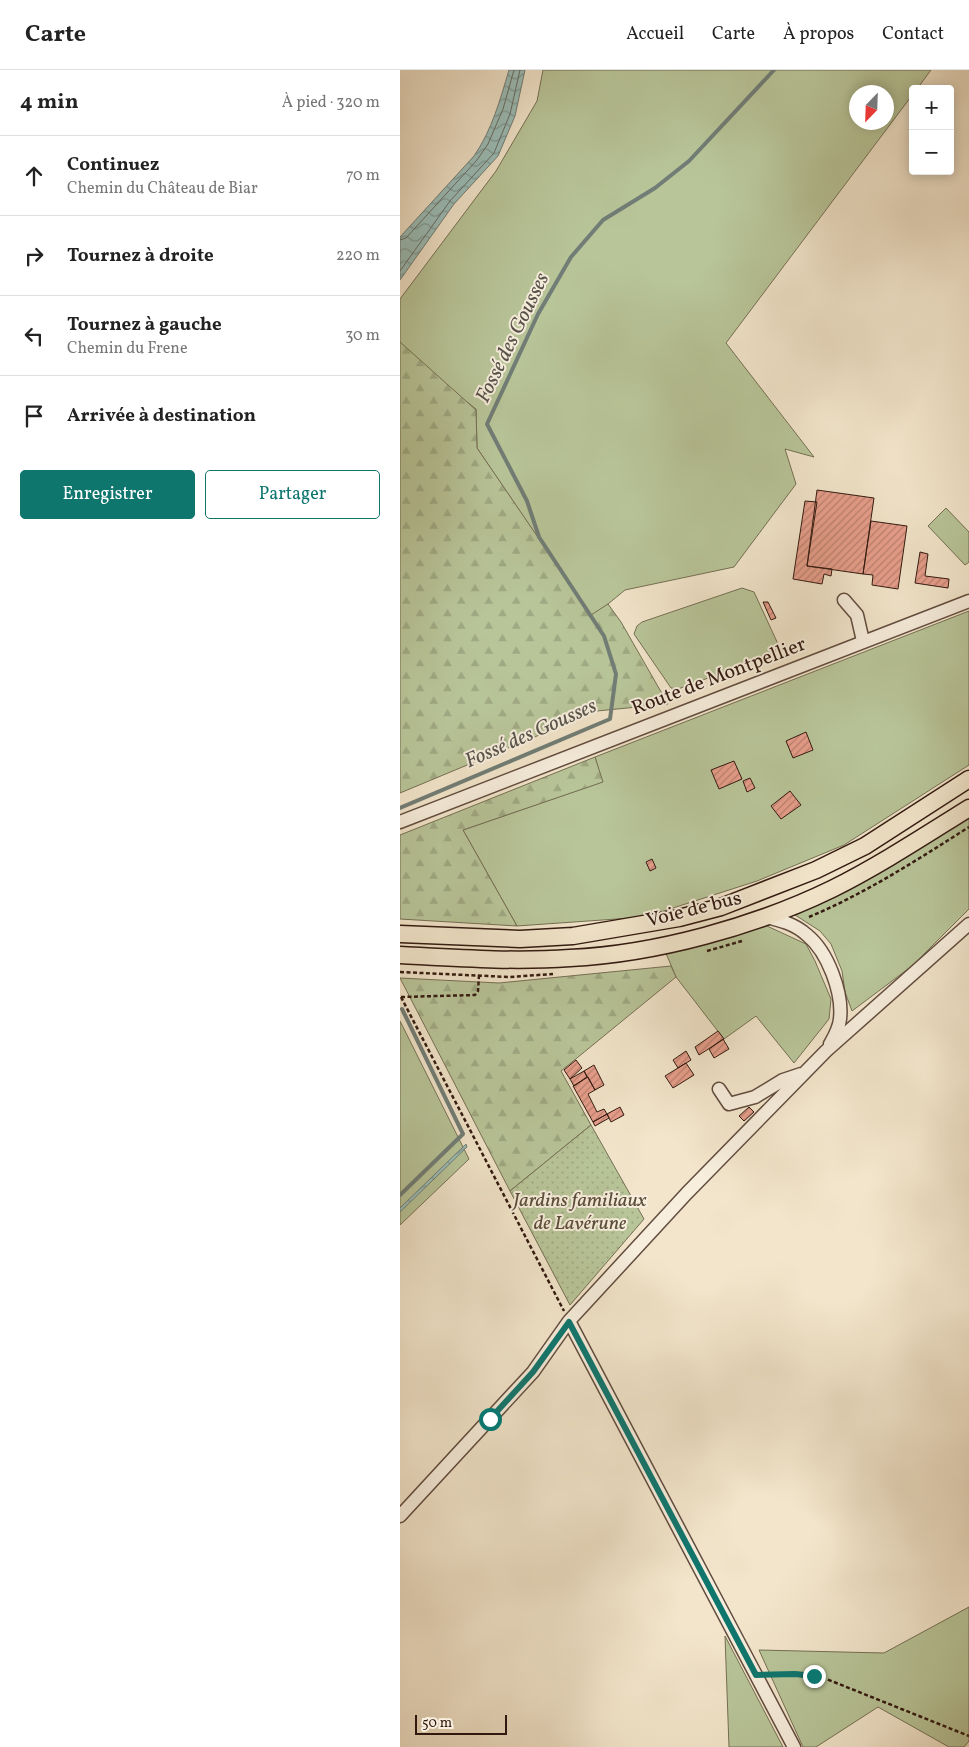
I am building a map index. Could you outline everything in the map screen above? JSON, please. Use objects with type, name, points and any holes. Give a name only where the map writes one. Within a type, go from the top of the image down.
[{"type":"main road","points":[[400,934],[520,939],[573,936],[669,920],[721,907],[816,870],[865,846],[969,779]]},
{"type":"main road","points":[[400,955],[499,960],[580,958],[637,950],[705,936],[762,917],[831,889],[880,864],[969,808]]},
{"type":"street","points":[[844,600],[857,615],[863,641]]},
{"type":"street","name":"Route de Montpellier","points":[[400,822],[969,601]]},
{"type":"street","name":"Voie de bus","points":[[400,950],[521,954],[573,952],[651,940],[718,926],[761,911],[842,878],[887,853],[969,801]]},
{"type":"street","points":[[762,917],[776,919],[795,926],[808,935],[823,954],[835,980],[841,1006],[840,1022],[836,1034],[826,1050]]},
{"type":"street","points":[[400,1516],[533,1372],[569,1322],[687,1192],[826,1050],[969,924]]},
{"type":"street","points":[[840,1022],[863,1019]]},
{"type":"street","points":[[719,1089],[729,1104],[755,1097],[783,1080],[804,1073]]},
{"type":"street","points":[[569,1322],[794,1747]]},
{"type":"path","points":[[400,972],[509,977],[549,975]]},
{"type":"path","points":[[479,975],[478,991],[475,996],[401,997],[569,1322]]},
{"type":"path","points":[[756,1675],[795,1674],[824,1678],[969,1736]]},
{"type":"green space","points":[[543,70],[931,70],[920,85],[909,85],[909,99],[894,119],[894,85],[849,85],[849,130],[886,130],[726,343],[814,457],[785,449],[796,484],[734,567],[625,590],[591,616],[477,448],[476,409],[400,350],[400,299],[496,171],[537,101]]},
{"type":"green space","points":[[400,342],[476,410],[477,448],[591,615],[608,604],[621,622],[668,704],[597,711],[400,793]]},
{"type":"green space","points":[[946,508],[969,532],[969,562],[965,565],[928,526]]},
{"type":"green space","points":[[742,588],[754,592],[778,644],[774,654],[678,689],[671,688],[634,634],[637,626],[642,622]]},
{"type":"green space","points":[[969,611],[969,765],[844,845],[757,881],[645,917],[517,926],[463,830],[602,782],[595,757]]},
{"type":"green space","points":[[595,757],[603,782],[463,830],[517,926],[400,919],[400,835]]},
{"type":"green space","points":[[969,816],[969,909],[912,966],[852,1011],[845,992],[842,971],[831,944],[820,931],[795,915],[860,884]]},
{"type":"green space","points":[[767,926],[806,944],[831,999],[829,1019],[794,1063],[756,1016],[724,1039],[676,977],[665,951]]},
{"type":"green space","points":[[671,966],[676,977],[561,1071],[591,1125],[510,1191],[400,978],[499,983]]},
{"type":"green space","points":[[400,1021],[469,1159],[400,1225]]},
{"type":"green space","name":"Jardins familiaux de Lavérune","points":[[591,1125],[644,1219],[570,1305],[510,1191]]},
{"type":"green space","points":[[969,1607],[969,1741],[964,1747],[949,1747],[878,1707],[816,1747],[803,1747],[759,1650],[884,1653]]},
{"type":"green space","points":[[725,1636],[783,1747],[729,1747]]},
{"type":"water","points":[[509,70],[525,70],[515,116],[498,156],[454,204],[400,280],[400,237],[474,156],[491,125]]},
{"type":"water","points":[[466,1144],[467,1147],[400,1212],[400,1208]]},
{"type":"building","points":[[817,490],[874,498],[863,574],[807,566]]},
{"type":"building","points":[[805,501],[817,502],[807,566],[832,569],[831,576],[824,574],[822,584],[793,579]]},
{"type":"building","points":[[871,521],[907,526],[898,589],[872,585],[873,575],[863,574]]},
{"type":"building","points":[[920,552],[928,554],[925,576],[949,579],[948,588],[915,583]]},
{"type":"building","points":[[763,602],[768,602],[776,618],[771,620]]},
{"type":"building","points":[[806,732],[813,750],[793,758],[786,741]]},
{"type":"building","points":[[734,761],[742,779],[719,789],[711,770]]},
{"type":"building","points":[[750,778],[755,788],[747,792],[743,781]]},
{"type":"building","points":[[790,791],[801,805],[781,819],[771,806]]},
{"type":"building","points":[[652,859],[656,868],[650,871],[646,862]]},
{"type":"building","points":[[718,1031],[724,1039],[699,1055],[695,1047]]},
{"type":"building","points":[[723,1039],[729,1049],[714,1058],[709,1049]]},
{"type":"building","points":[[686,1051],[691,1060],[678,1068],[673,1060]]},
{"type":"building","points":[[576,1060],[582,1068],[570,1079],[564,1070]]},
{"type":"building","points":[[686,1063],[694,1075],[673,1088],[665,1076]]},
{"type":"building","points":[[594,1065],[604,1085],[595,1090],[584,1071]]},
{"type":"building","points":[[584,1071],[587,1077],[574,1086],[570,1079]]},
{"type":"building","points":[[588,1077],[595,1090],[588,1094],[597,1112],[604,1109],[607,1114],[593,1122],[573,1086]]},
{"type":"building","points":[[620,1107],[624,1115],[611,1122],[607,1114]]},
{"type":"building","points":[[749,1107],[754,1112],[744,1121],[739,1116]]},
{"type":"building","points":[[607,1114],[609,1118],[595,1126],[593,1122]]},
{"type":"waterway","name":"Fossé des Gousses","points":[[400,808],[610,719],[616,674],[604,636],[539,537],[527,501],[487,424],[538,314],[571,257],[603,220],[655,188],[689,161],[774,70]]},
{"type":"waterway","name":"Fossé des Gousses","points":[[400,1195],[463,1134],[402,1009]]},
{"type":"route","points":[[490,1419],[533,1372],[569,1322],[756,1675],[795,1674],[814,1676]]}]
